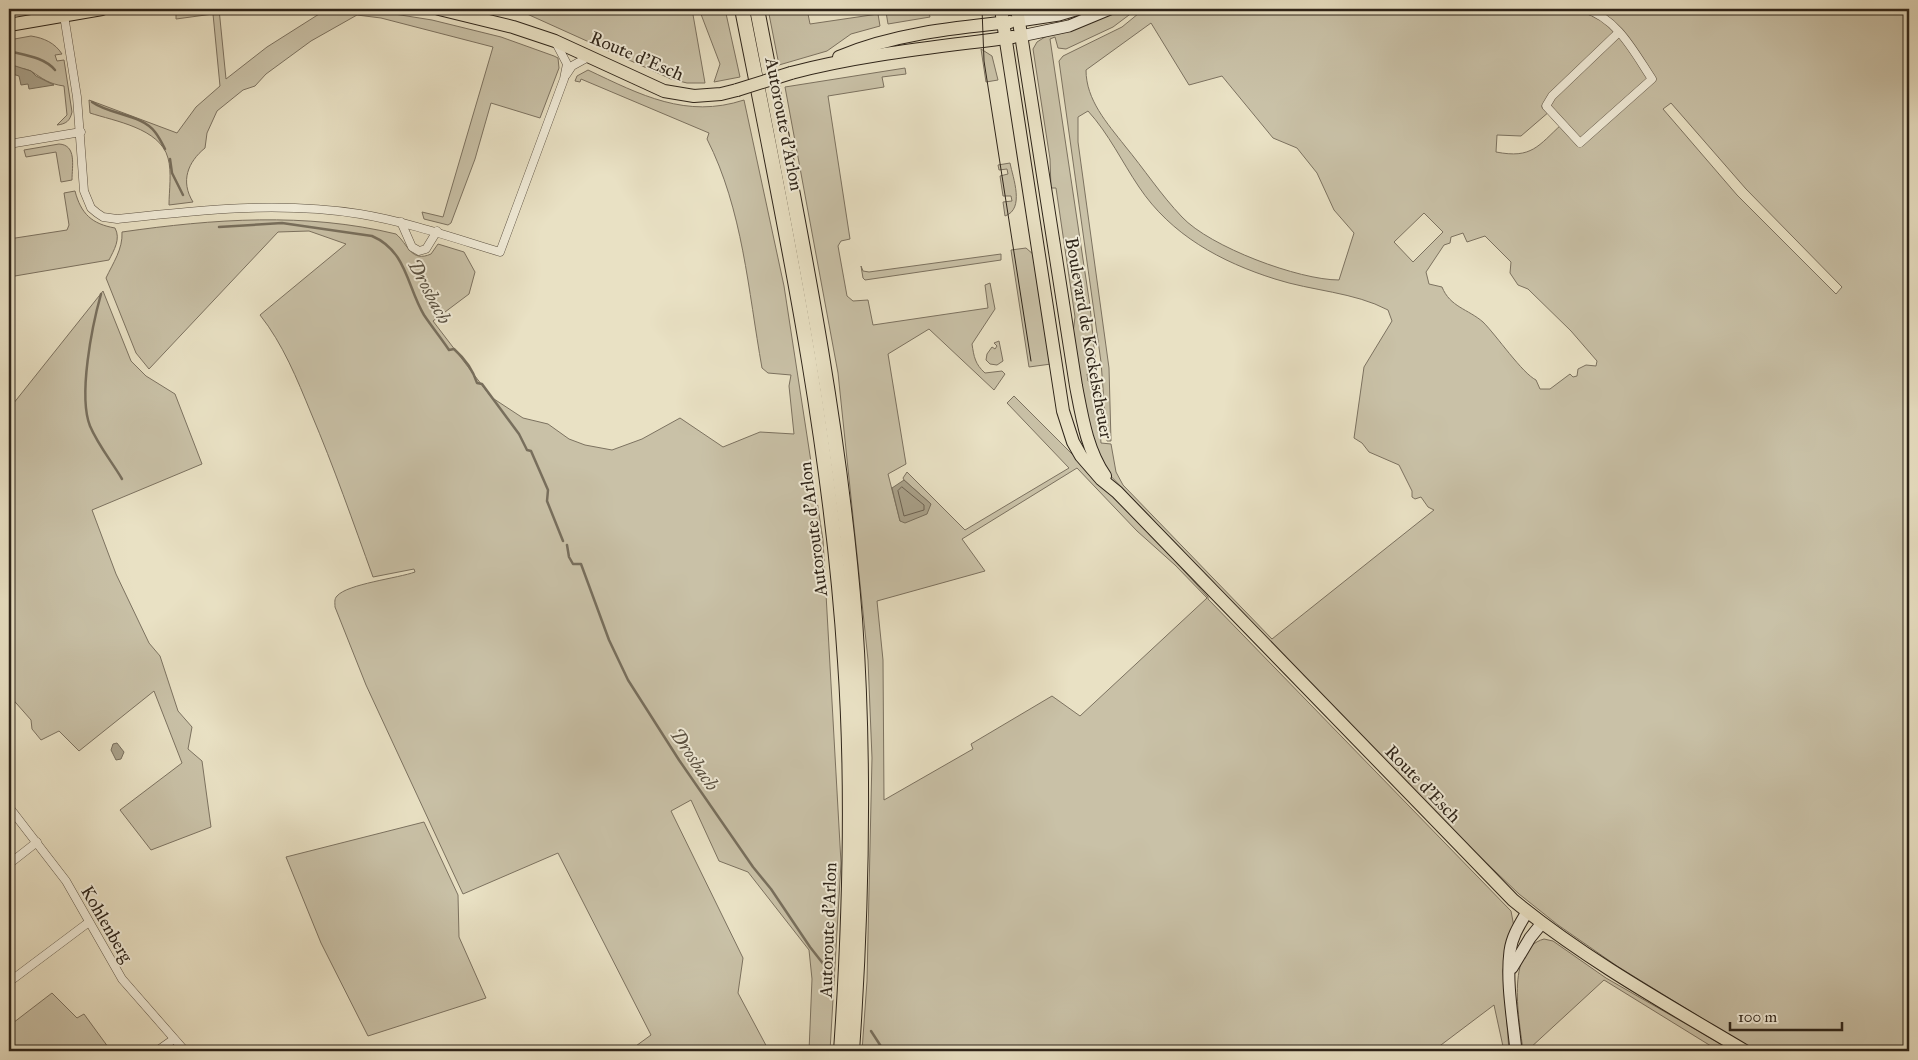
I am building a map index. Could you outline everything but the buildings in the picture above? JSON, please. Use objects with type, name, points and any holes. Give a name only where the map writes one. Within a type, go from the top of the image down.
[{"type":"highway","name":"Autoroute d'Arlon","points":[[742,9],[806,343],[826,467],[841,604],[849,741],[850,837],[848,936],[841,1051]]},
{"type":"highway","name":"Autoroute d'Arlon","points":[[757,9],[822,350],[838,465],[854,606],[859,679],[862,846],[860,928],[852,1051]]},
{"type":"main road","points":[[9,25],[64,12],[102,9]]},
{"type":"main road","name":"Route d'Esch","points":[[439,9],[513,27],[555,41],[664,91],[680,95],[707,96],[737,90],[824,64],[963,42],[1021,36]]},
{"type":"main road","name":"Boulevard de Kockelscheuer","points":[[1001,9],[1062,411],[1073,442],[1081,456],[1101,479],[1117,492]]},
{"type":"main road","points":[[1018,15],[1059,15],[1079,9]]},
{"type":"main road","points":[[1021,36],[1069,26],[1110,9]]},
{"type":"main road","name":"Route d'Esch","points":[[824,64],[873,43],[1003,23],[1018,15]]},
{"type":"main road","name":"Boulevard de Kockelscheuer","points":[[1018,15],[1081,414],[1094,458],[1117,492]]},
{"type":"main road","name":"Route d'Esch","points":[[1117,492],[1479,867],[1527,912],[1612,971],[1745,1051]]},
{"type":"main road","points":[[1516,1051],[1510,972],[1512,942],[1527,912]]},
{"type":"main road","points":[[1510,972],[1517,957],[1542,924]]},
{"type":"street","points":[[1584,9],[1608,18],[1619,32],[1652,79],[1580,144],[1546,106],[1552,96],[1619,32]]},
{"type":"street","points":[[64,12],[81,132],[84,191],[91,208],[103,217],[117,219],[219,208],[305,208],[360,214],[401,222],[436,231],[500,252],[564,79],[567,64],[555,41]]},
{"type":"street","points":[[564,79],[572,66],[591,56]]},
{"type":"street","points":[[9,144],[81,132]]},
{"type":"street","points":[[401,222],[412,247],[419,251],[426,249],[436,231]]},
{"type":"street","name":"Kohlenberg","points":[[9,807],[66,881],[122,980],[185,1051]]},
{"type":"street","points":[[9,864],[37,842]]},
{"type":"street","points":[[9,982],[89,922]]},
{"type":"street","points":[[158,1051],[174,1039]]},
{"type":"shaded area","points":[[219,9],[226,79],[267,47],[327,9],[363,9],[432,20],[501,37],[558,58],[559,68],[540,118],[491,103],[475,159],[451,223],[448,225],[424,219],[422,212],[443,217],[493,47],[381,18],[357,15],[311,41],[266,74],[255,86],[243,90],[217,111],[207,133],[205,148],[194,159],[188,172],[187,187],[193,202],[169,205],[170,169],[168,158],[163,148],[156,139],[135,127],[90,113],[89,100],[177,133],[196,107],[220,86],[213,14],[176,19],[176,10]]},
{"type":"shaded area","points":[[516,9],[574,9],[578,12],[589,9],[692,9],[705,83],[687,83],[671,79]]},
{"type":"shaded area","points":[[699,9],[725,9],[740,77],[714,82],[720,64]]},
{"type":"shaded area","points":[[768,9],[807,9],[810,24],[878,14],[880,26],[851,34],[827,51],[779,65]]},
{"type":"shaded area","points":[[928,9],[930,17],[888,24],[886,12]]},
{"type":"shaded area","points":[[1116,9],[1137,9],[1113,27],[1066,49],[1058,48],[1055,37],[1050,39],[1090,306],[1096,367],[1087,374],[1088,381],[1097,386],[1101,443],[1111,444],[1116,472],[1123,485],[1272,639],[1434,510],[1428,507],[1421,497],[1415,499],[1412,497],[1412,491],[1399,465],[1369,452],[1362,443],[1354,438],[1364,367],[1392,321],[1388,310],[1375,304],[1347,295],[1275,279],[1235,264],[1199,245],[1182,233],[1152,204],[1088,111],[1078,117],[1078,142],[1109,368],[1111,441],[1107,441],[1101,362],[1059,61],[1063,56],[1122,27],[1144,9],[1909,9],[1909,1051],[1755,1051],[1617,966],[1558,925],[1519,894],[1452,830],[1102,467],[1089,437],[1073,333],[1075,317],[1056,188],[1051,188],[1050,159],[1033,49],[1037,42],[1045,37],[1111,13]],"holes":[[[1151,23],[1189,85],[1222,76],[1273,138],[1297,148],[1317,173],[1334,210],[1354,233],[1339,280],[1322,279],[1256,260],[1213,240],[1195,228],[1167,200],[1105,120],[1090,91],[1086,70]],[[1671,103],[1746,189],[1842,287],[1836,294],[1737,195],[1663,109]],[[1550,111],[1562,124],[1534,149],[1518,154],[1496,152],[1497,135],[1521,136]],[[1424,213],[1443,232],[1413,262],[1394,242]],[[1463,233],[1467,242],[1485,236],[1511,262],[1510,273],[1518,285],[1528,289],[1571,331],[1597,361],[1596,366],[1586,365],[1578,369],[1577,376],[1573,377],[1570,374],[1550,389],[1540,389],[1536,380],[1524,370],[1483,322],[1450,299],[1442,287],[1429,284],[1426,272],[1444,245],[1450,243],[1451,237]]]},
{"type":"shaded area","points":[[31,36],[49,42],[62,54],[55,55],[57,61],[64,60],[72,112],[69,120],[63,124],[57,125],[67,115],[64,86],[43,79],[29,70],[15,68],[9,58],[9,40]]},
{"type":"shaded area","points":[[981,49],[992,56],[998,80],[986,82]]},
{"type":"shaded area","points":[[905,68],[906,74],[882,77],[884,87],[828,96],[850,239],[841,241],[838,246],[847,296],[853,301],[868,300],[873,325],[988,308],[985,285],[990,283],[995,309],[972,344],[976,360],[985,373],[1002,371],[1005,374],[994,390],[929,329],[888,354],[906,464],[888,474],[900,521],[931,504],[904,480],[903,478],[907,472],[965,530],[1069,468],[1007,403],[1014,396],[1130,512],[1208,599],[1511,911],[1514,927],[1503,970],[1509,1051],[1504,1051],[1494,1005],[1433,1051],[862,1051],[867,981],[872,758],[868,660],[838,373],[785,87]],"holes":[[[1077,468],[1137,531],[1175,565],[1207,598],[1080,716],[1052,696],[971,744],[973,749],[884,800],[883,660],[877,601],[985,571],[962,539]]]},
{"type":"shaded area","points":[[588,70],[664,102],[703,107],[744,100],[784,286],[823,540],[841,863],[830,1051],[809,1051],[812,979],[809,950],[748,872],[719,861],[691,800],[671,811],[743,958],[738,993],[769,1051],[629,1051],[651,1035],[558,853],[463,894],[366,685],[335,607],[335,598],[351,588],[415,572],[414,569],[373,577],[300,387],[283,350],[260,315],[346,244],[309,231],[278,232],[149,369],[136,353],[106,278],[119,250],[122,232],[225,221],[294,220],[362,227],[396,234],[414,254],[419,256],[431,254],[438,244],[464,252],[475,272],[469,294],[433,321],[491,397],[523,418],[548,424],[569,439],[585,445],[612,450],[642,439],[680,418],[723,447],[760,432],[794,434],[789,386],[791,375],[768,373],[762,368],[737,222],[719,166],[707,139],[709,133],[581,79],[580,82],[575,81],[577,76]]},
{"type":"shaded area","points":[[59,144],[65,145],[71,152],[73,163],[72,180],[61,182],[56,152],[26,157],[24,150]]},
{"type":"shaded area","points":[[1010,163],[1016,200],[1015,207],[1005,216],[1003,202],[1012,201],[1011,196],[1003,196],[1000,176],[1008,174],[1007,169],[999,170],[998,165]]},
{"type":"shaded area","points":[[75,191],[84,212],[89,217],[100,224],[115,228],[117,232],[115,248],[109,260],[9,277],[9,239],[67,230],[69,225],[64,193]]},
{"type":"shaded area","points":[[1026,248],[1034,255],[1051,364],[1029,367],[1011,250]]},
{"type":"shaded area","points":[[1001,254],[1001,260],[865,280],[861,266],[863,271],[869,272]]},
{"type":"shaded area","points":[[103,291],[131,361],[146,376],[175,394],[202,464],[92,510],[116,574],[149,643],[160,656],[178,711],[192,727],[188,749],[202,761],[211,827],[151,850],[120,810],[182,763],[154,691],[79,751],[59,731],[41,740],[32,729],[31,720],[9,695],[9,409]]},
{"type":"shaded area","points":[[999,341],[1003,361],[997,365],[990,364],[986,360],[987,354],[992,347],[995,349],[997,346],[994,343]]},
{"type":"shaded area","points":[[424,822],[458,895],[459,937],[486,998],[368,1036],[321,943],[286,857]]},
{"type":"shaded area","points":[[1544,939],[1553,941],[1606,978],[1733,1051],[1719,1051],[1604,980],[1529,1051],[1523,1051],[1517,988],[1519,972],[1523,957],[1531,946]]},
{"type":"shaded area","points":[[52,993],[77,1018],[84,1014],[111,1051],[9,1051],[9,1026]]},
{"type":"water","points":[[9,64],[31,71],[36,76],[54,85],[29,89],[28,84],[21,85],[19,76],[9,73]]},
{"type":"water","points":[[904,480],[931,504],[927,514],[905,523],[900,521],[892,488]]},
{"type":"water","points":[[117,743],[124,752],[121,759],[116,760],[111,750],[113,744]]},
{"type":"waterway","name":"Drosbach","points":[[9,51],[40,59],[55,70]]},
{"type":"waterway","name":"Drosbach","points":[[92,102],[107,110],[134,118],[149,126],[165,149]]},
{"type":"waterway","name":"Drosbach","points":[[170,159],[172,173],[183,195]]},
{"type":"waterway","name":"Drosbach","points":[[219,227],[282,223],[372,236],[393,251],[405,271],[424,315],[449,350],[454,349],[465,360],[477,383],[482,384],[519,434],[527,450],[531,451],[548,490],[547,501],[563,541]]},
{"type":"waterway","points":[[101,294],[88,361],[85,397],[87,413],[93,433],[122,479]]},
{"type":"waterway","name":"Drosbach","points":[[567,545],[569,557],[573,564],[581,564],[609,640],[628,680],[679,760],[753,867],[771,889],[810,947],[832,975]]},
{"type":"waterway","name":"Drosbach","points":[[871,1031],[884,1051]]},
{"type":"tram line","points":[[982,9],[984,61],[1031,361]]}]
